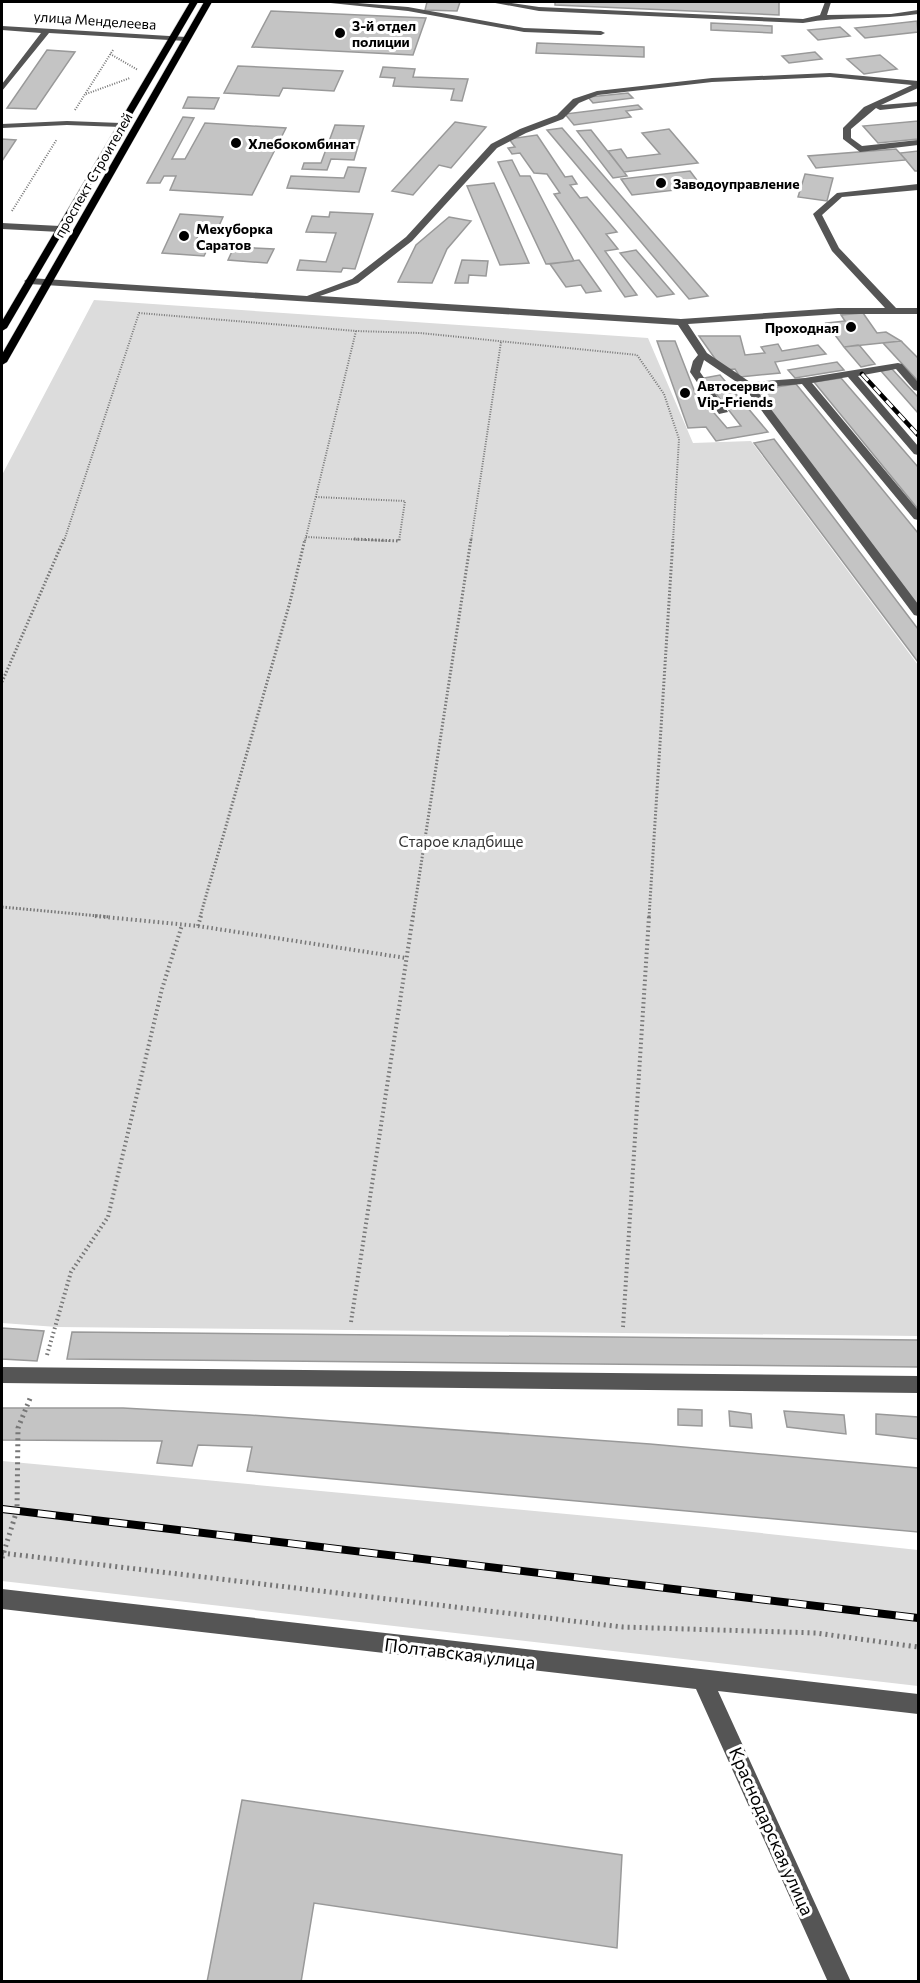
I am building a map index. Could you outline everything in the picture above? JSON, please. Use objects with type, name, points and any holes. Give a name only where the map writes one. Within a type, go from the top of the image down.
[{"type":"main road","name":"проспект Строителей","points":[[2,328],[194,2]]},
{"type":"main road","name":"проспект Строителей","points":[[2,359],[208,2]]},
{"type":"street","points":[[325,2],[408,9],[524,30],[601,33]]},
{"type":"street","points":[[494,2],[551,9],[803,21],[823,17],[891,16],[918,12]]},
{"type":"street","points":[[823,17],[828,2]]},
{"type":"street","name":"улица Менделеева","points":[[2,28],[186,39]]},
{"type":"street","points":[[2,88],[47,30]]},
{"type":"street","points":[[2,72],[13,72]]},
{"type":"street","points":[[306,298],[355,281],[409,239],[494,146],[523,131],[560,117],[576,101],[597,93],[712,80],[830,75],[918,84]]},
{"type":"street","points":[[918,84],[867,109],[847,128],[847,139],[860,149],[918,143]]},
{"type":"street","points":[[867,109],[918,104]]},
{"type":"street","points":[[2,126],[67,123],[121,125]]},
{"type":"street","points":[[893,311],[835,249],[817,214],[840,195],[918,187]]},
{"type":"street","points":[[2,226],[60,229]]},
{"type":"street","points":[[29,281],[681,322],[838,311],[918,311]]},
{"type":"street","points":[[681,322],[704,355],[748,385],[918,612]]},
{"type":"street","points":[[704,355],[698,361],[695,372],[723,412]]},
{"type":"street","points":[[748,385],[805,381],[898,366],[918,388]]},
{"type":"street","points":[[852,375],[918,452]]},
{"type":"street","points":[[805,381],[918,517]]},
{"type":"street","points":[[2,1375],[918,1385]]},
{"type":"street","name":"Полтавская улица","points":[[2,1599],[918,1704]]},
{"type":"street","name":"Краснодарская улица","points":[[704,1681],[840,1982]]},
{"type":"path","points":[[110,54],[143,74]]},
{"type":"path","points":[[85,95],[133,77]]},
{"type":"path","points":[[2,682],[69,528],[139,313],[356,331],[420,333],[536,347],[569,346],[637,355],[660,382],[673,411],[680,439],[623,1327]]},
{"type":"path","points":[[198,926],[290,602],[356,331]]},
{"type":"path","points":[[351,1322],[501,342]]},
{"type":"path","points":[[306,537],[399,541],[405,501],[316,497]]},
{"type":"path","points":[[2,907],[198,926],[406,958]]},
{"type":"path","points":[[182,925],[162,988],[108,1217],[71,1272],[57,1327],[18,1428],[16,1510],[2,1554],[623,1627],[816,1633],[918,1647]]},
{"type":"green space","name":"Старое кладбище","points":[[94,300],[648,338],[693,443],[751,441],[918,665],[918,1336],[57,1327],[2,1323],[2,475]]},
{"type":"green space","points":[[2,1461],[705,1527],[918,1550],[918,1686],[2,1581]]},
{"type":"building","points":[[427,2],[460,2],[457,11],[425,10]]},
{"type":"building","points":[[555,2],[779,2],[779,15],[555,5]]},
{"type":"building","name":"3-й отдел полиции","points":[[271,11],[426,18],[413,55],[252,47]]},
{"type":"building","points":[[917,21],[918,32],[865,38],[855,28]]},
{"type":"building","points":[[711,23],[772,26],[772,33],[711,30]]},
{"type":"building","points":[[840,27],[850,36],[818,40],[808,30]]},
{"type":"building","points":[[537,43],[644,47],[644,57],[536,53]]},
{"type":"building","points":[[47,50],[75,52],[36,109],[7,108]]},
{"type":"building","points":[[815,52],[822,59],[789,63],[782,56]]},
{"type":"building","points":[[880,55],[897,69],[864,74],[847,59]]},
{"type":"building","points":[[238,66],[343,71],[334,91],[283,88],[279,96],[224,93]]},
{"type":"building","points":[[383,67],[415,69],[413,77],[468,79],[462,101],[451,100],[454,89],[393,86],[395,78],[380,77]]},
{"type":"building","points":[[628,93],[633,98],[593,103],[588,97]]},
{"type":"building","points":[[188,97],[219,98],[214,109],[183,108]]},
{"type":"building","points":[[638,105],[642,109],[626,111],[631,117],[574,125],[565,114]]},
{"type":"building","name":"Хлебокомбинат","points":[[183,117],[194,118],[172,159],[185,159],[205,123],[286,128],[252,195],[170,190],[176,176],[164,176],[160,183],[147,183]]},
{"type":"building","points":[[918,121],[918,139],[878,143],[863,126]]},
{"type":"building","points":[[455,122],[486,127],[451,168],[439,165],[413,195],[392,191]]},
{"type":"building","points":[[335,125],[364,126],[354,160],[331,159],[327,170],[302,169],[304,163],[321,163]]},
{"type":"building","points":[[562,128],[708,296],[689,299],[547,130]]},
{"type":"building","points":[[669,129],[698,163],[624,172],[608,151],[621,149],[627,158],[660,154],[642,133]]},
{"type":"building","points":[[591,130],[627,176],[613,178],[577,131]]},
{"type":"building","points":[[537,135],[565,177],[572,176],[577,184],[570,185],[580,198],[587,197],[617,232],[606,234],[618,249],[605,251],[637,295],[625,297],[554,194],[560,193],[547,174],[534,173],[520,153],[512,154],[508,148],[515,147],[509,139]]},
{"type":"building","points":[[2,139],[16,140],[2,161]]},
{"type":"building","points":[[896,149],[906,160],[816,168],[808,156]]},
{"type":"building","points":[[918,151],[918,171],[915,171],[900,153]]},
{"type":"building","points":[[512,160],[520,176],[530,176],[574,261],[546,264],[498,162]]},
{"type":"building","points":[[348,167],[366,168],[359,192],[287,188],[291,176],[344,178]]},
{"type":"building","name":"Заводоуправление","points":[[690,171],[702,187],[632,195],[621,179]]},
{"type":"building","points":[[805,174],[833,178],[827,201],[798,197]]},
{"type":"building","points":[[494,183],[529,263],[500,265],[467,186]]},
{"type":"building","points":[[330,212],[373,214],[355,269],[343,268],[341,272],[297,270],[300,260],[326,262],[336,233],[306,232],[312,216],[329,217]]},
{"type":"building","name":"Мехуборка Саратов","points":[[180,214],[223,217],[218,228],[202,227],[194,245],[209,246],[204,256],[162,253]]},
{"type":"building","points":[[449,217],[471,221],[447,249],[432,283],[398,282],[416,245]]},
{"type":"building","points":[[234,247],[274,249],[267,263],[228,260]]},
{"type":"building","points":[[636,250],[674,294],[657,297],[620,253]]},
{"type":"building","points":[[462,260],[488,261],[486,276],[469,275],[468,283],[455,283]]},
{"type":"building","points":[[579,260],[601,291],[586,293],[581,285],[566,287],[550,264]]},
{"type":"building","name":"Проходная","points":[[863,313],[877,333],[886,332],[901,341],[844,347],[826,323],[845,321],[841,315]]},
{"type":"building","points":[[699,336],[740,336],[745,355],[765,353],[761,347],[778,344],[782,351],[818,345],[826,354],[775,362],[780,373],[740,377],[735,369],[723,370]]},
{"type":"building","name":"Автосервис Vip-Friends","points":[[657,341],[675,341],[701,408],[709,407],[727,428],[741,426],[704,378],[720,375],[768,432],[716,441],[706,427],[688,428]]},
{"type":"building","points":[[901,341],[918,358],[918,381],[883,343]]},
{"type":"building","points":[[858,345],[875,364],[861,367],[844,347]]},
{"type":"building","points":[[837,362],[844,370],[795,378],[788,370]]},
{"type":"building","points":[[892,369],[918,397],[918,413],[881,371]]},
{"type":"building","points":[[841,378],[918,467],[918,509],[814,382]]},
{"type":"building","points":[[796,384],[918,533],[918,607],[751,391]]},
{"type":"building","points":[[774,439],[918,629],[918,662],[754,443]]},
{"type":"building","points":[[2,1328],[44,1331],[37,1361],[2,1359]]},
{"type":"building","points":[[72,1332],[918,1340],[918,1367],[67,1359]]},
{"type":"building","points":[[2,1408],[123,1408],[249,1415],[650,1444],[918,1468],[918,1532],[247,1471],[252,1447],[198,1445],[192,1466],[157,1463],[162,1441],[2,1440]]},
{"type":"building","points":[[678,1409],[702,1410],[702,1426],[678,1425]]},
{"type":"building","points":[[729,1411],[751,1414],[752,1428],[730,1426]]},
{"type":"building","points":[[784,1411],[844,1415],[846,1434],[787,1427]]},
{"type":"building","points":[[876,1414],[918,1417],[918,1439],[876,1434]]},
{"type":"building","points":[[242,1800],[622,1855],[617,1948],[314,1903],[301,1982],[207,1982]]},
{"type":"railway","points":[[862,374],[918,435]]},
{"type":"railway","points":[[2,1509],[918,1618]]},
{"type":"place","name":"3-й отдел полиции","points":[[340,33]]},
{"type":"place","name":"Хлебокомбинат","points":[[236,143]]},
{"type":"place","name":"Заводоуправление","points":[[661,183]]},
{"type":"place","name":"Мехуборка Саратов","points":[[184,236]]},
{"type":"place","name":"Проходная","points":[[851,327]]},
{"type":"place","name":"Автосервис Vip-Friends","points":[[685,393]]}]
